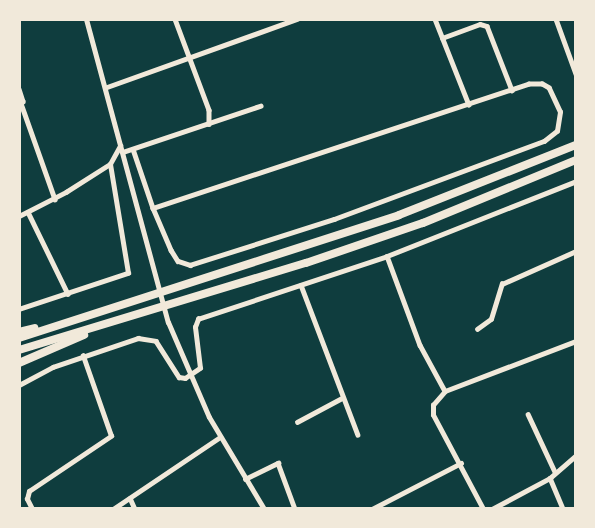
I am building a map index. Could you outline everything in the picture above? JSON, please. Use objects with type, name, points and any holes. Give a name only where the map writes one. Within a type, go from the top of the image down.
[{"type":"highway","points":[[19,338],[421,207],[576,145]]},
{"type":"highway","points":[[19,349],[306,263],[423,223],[576,160]]},
{"type":"highway","points":[[19,363],[150,309]]},
{"type":"highway","points":[[19,332],[92,314]]},
{"type":"street","points":[[86,19],[107,87],[168,322],[220,437],[264,509]]},
{"type":"street","points":[[175,19],[209,110],[209,124]]},
{"type":"street","points":[[107,87],[190,55],[297,19]]},
{"type":"street","points":[[435,19],[469,105]]},
{"type":"street","points":[[556,19],[576,74]]},
{"type":"street","points":[[442,38],[480,24],[487,26],[512,90]]},
{"type":"street","points":[[133,149],[153,208],[175,258],[190,265],[334,219],[440,181],[554,134],[561,116],[552,92],[537,83],[153,208]]},
{"type":"street","points":[[19,89],[21,107],[55,199]]},
{"type":"street","points":[[122,148],[133,149],[260,106]]},
{"type":"street","points":[[19,216],[55,199],[110,164],[122,148]]},
{"type":"street","points":[[19,309],[128,273],[110,164]]},
{"type":"street","points":[[19,385],[52,367],[138,338],[152,338],[179,377],[191,375],[200,368],[195,327],[198,319],[387,256],[576,181]]},
{"type":"street","points":[[28,212],[68,294]]},
{"type":"street","points":[[477,329],[491,319],[502,284],[576,251]]},
{"type":"street","points":[[387,256],[420,345],[445,391]]},
{"type":"street","points":[[301,285],[358,435]]},
{"type":"street","points":[[482,509],[461,463],[433,415],[433,405],[445,391],[576,341]]},
{"type":"street","points":[[32,509],[27,499],[29,491],[112,434],[83,356]]},
{"type":"street","points":[[297,422],[342,398]]},
{"type":"street","points":[[528,414],[555,472]]},
{"type":"street","points":[[113,509],[220,437]]},
{"type":"street","points":[[492,509],[550,478],[576,455]]},
{"type":"street","points":[[372,509],[461,463]]},
{"type":"street","points":[[245,479],[278,464],[295,509]]},
{"type":"street","points":[[550,478],[563,509]]},
{"type":"street","points":[[130,498],[135,509]]}]
